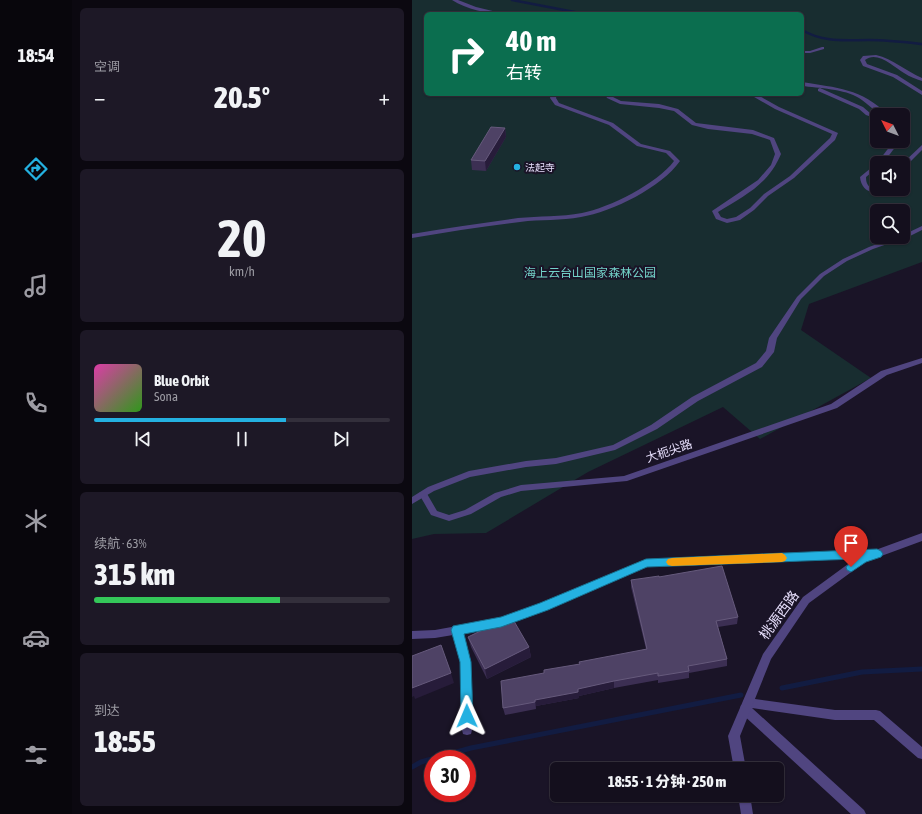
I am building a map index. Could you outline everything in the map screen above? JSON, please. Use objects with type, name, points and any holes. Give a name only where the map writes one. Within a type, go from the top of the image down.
[{"type":"street","points":[[454,0],[475,8],[494,12]]},
{"type":"street","points":[[804,52],[810,52],[822,48]]},
{"type":"street","points":[[922,80],[906,73],[886,59],[876,56],[866,57],[862,60],[865,65],[895,76],[922,93]]},
{"type":"street","points":[[805,85],[845,91],[860,96],[876,108]]},
{"type":"street","points":[[805,85],[861,108],[870,115]]},
{"type":"street","points":[[412,236],[535,218],[585,215],[609,207],[663,177],[674,168],[677,161],[668,152],[639,145],[611,124],[557,104],[553,98],[554,96]]},
{"type":"street","points":[[609,96],[620,102],[660,106],[676,110],[694,124],[754,132],[772,139],[778,154],[768,175],[754,187],[715,211],[718,218],[727,221],[738,219],[752,209],[766,194],[792,177],[833,139],[835,133],[777,108],[756,96]]},
{"type":"street","points":[[910,159],[922,147]]},
{"type":"street","points":[[886,156],[892,148]]},
{"type":"street","points":[[870,171],[863,177],[863,184],[870,189]]},
{"type":"street","points":[[412,501],[431,489],[469,474],[526,464],[556,461],[614,446],[654,427],[694,399],[759,365],[770,352],[773,338],[799,298],[822,275],[845,260],[871,248],[908,236],[922,228]]},
{"type":"street","name":"大枙尖路","points":[[423,494],[434,513],[449,518],[468,512],[498,495],[521,488],[624,479],[834,406],[884,373],[922,360]]},
{"type":"street","name":"桃源西路","points":[[739,762],[734,736],[767,657],[806,600],[862,559],[922,537]]},
{"type":"street","points":[[412,635],[435,634],[501,622],[544,607],[646,563],[877,554]]},
{"type":"street","points":[[457,630],[465,662],[467,730]]},
{"type":"street","points":[[747,706],[835,715],[876,715],[922,754]]},
{"type":"street","points":[[747,706],[860,814]]},
{"type":"street","points":[[745,802],[747,814]]},
{"type":"green space","name":"海上云台山国家森林公园","points":[[412,0],[922,0],[922,262],[809,304],[801,330],[871,378],[760,439],[723,407],[588,472],[486,533],[434,534],[412,539]]},
{"type":"building","points":[[491,127],[505,128],[485,161],[471,160]]},
{"type":"building","points":[[722,566],[738,617],[716,621],[727,659],[688,666],[689,671],[658,676],[658,673],[614,681],[578,689],[578,692],[503,708],[501,681],[544,673],[544,670],[580,664],[579,662],[647,649],[631,580],[659,577]]},
{"type":"building","points":[[511,616],[529,647],[485,669],[468,637]]},
{"type":"building","points":[[441,645],[451,673],[412,688],[412,656]]},
{"type":"waterway","points":[[512,0],[575,12]]},
{"type":"waterway","points":[[804,31],[818,37],[835,40],[882,40],[922,44]]},
{"type":"waterway","points":[[782,688],[862,672],[922,669]]},
{"type":"waterway","points":[[412,767],[421,762],[471,748],[741,695]]},
{"type":"slow traffic","points":[[672,562],[782,558]]},
{"type":"place","name":"法起寺","points":[[517,167]]},
{"type":"route","points":[[467,716],[465,662],[457,630],[501,622],[544,607],[646,563],[877,554],[862,559],[851,567]]}]
